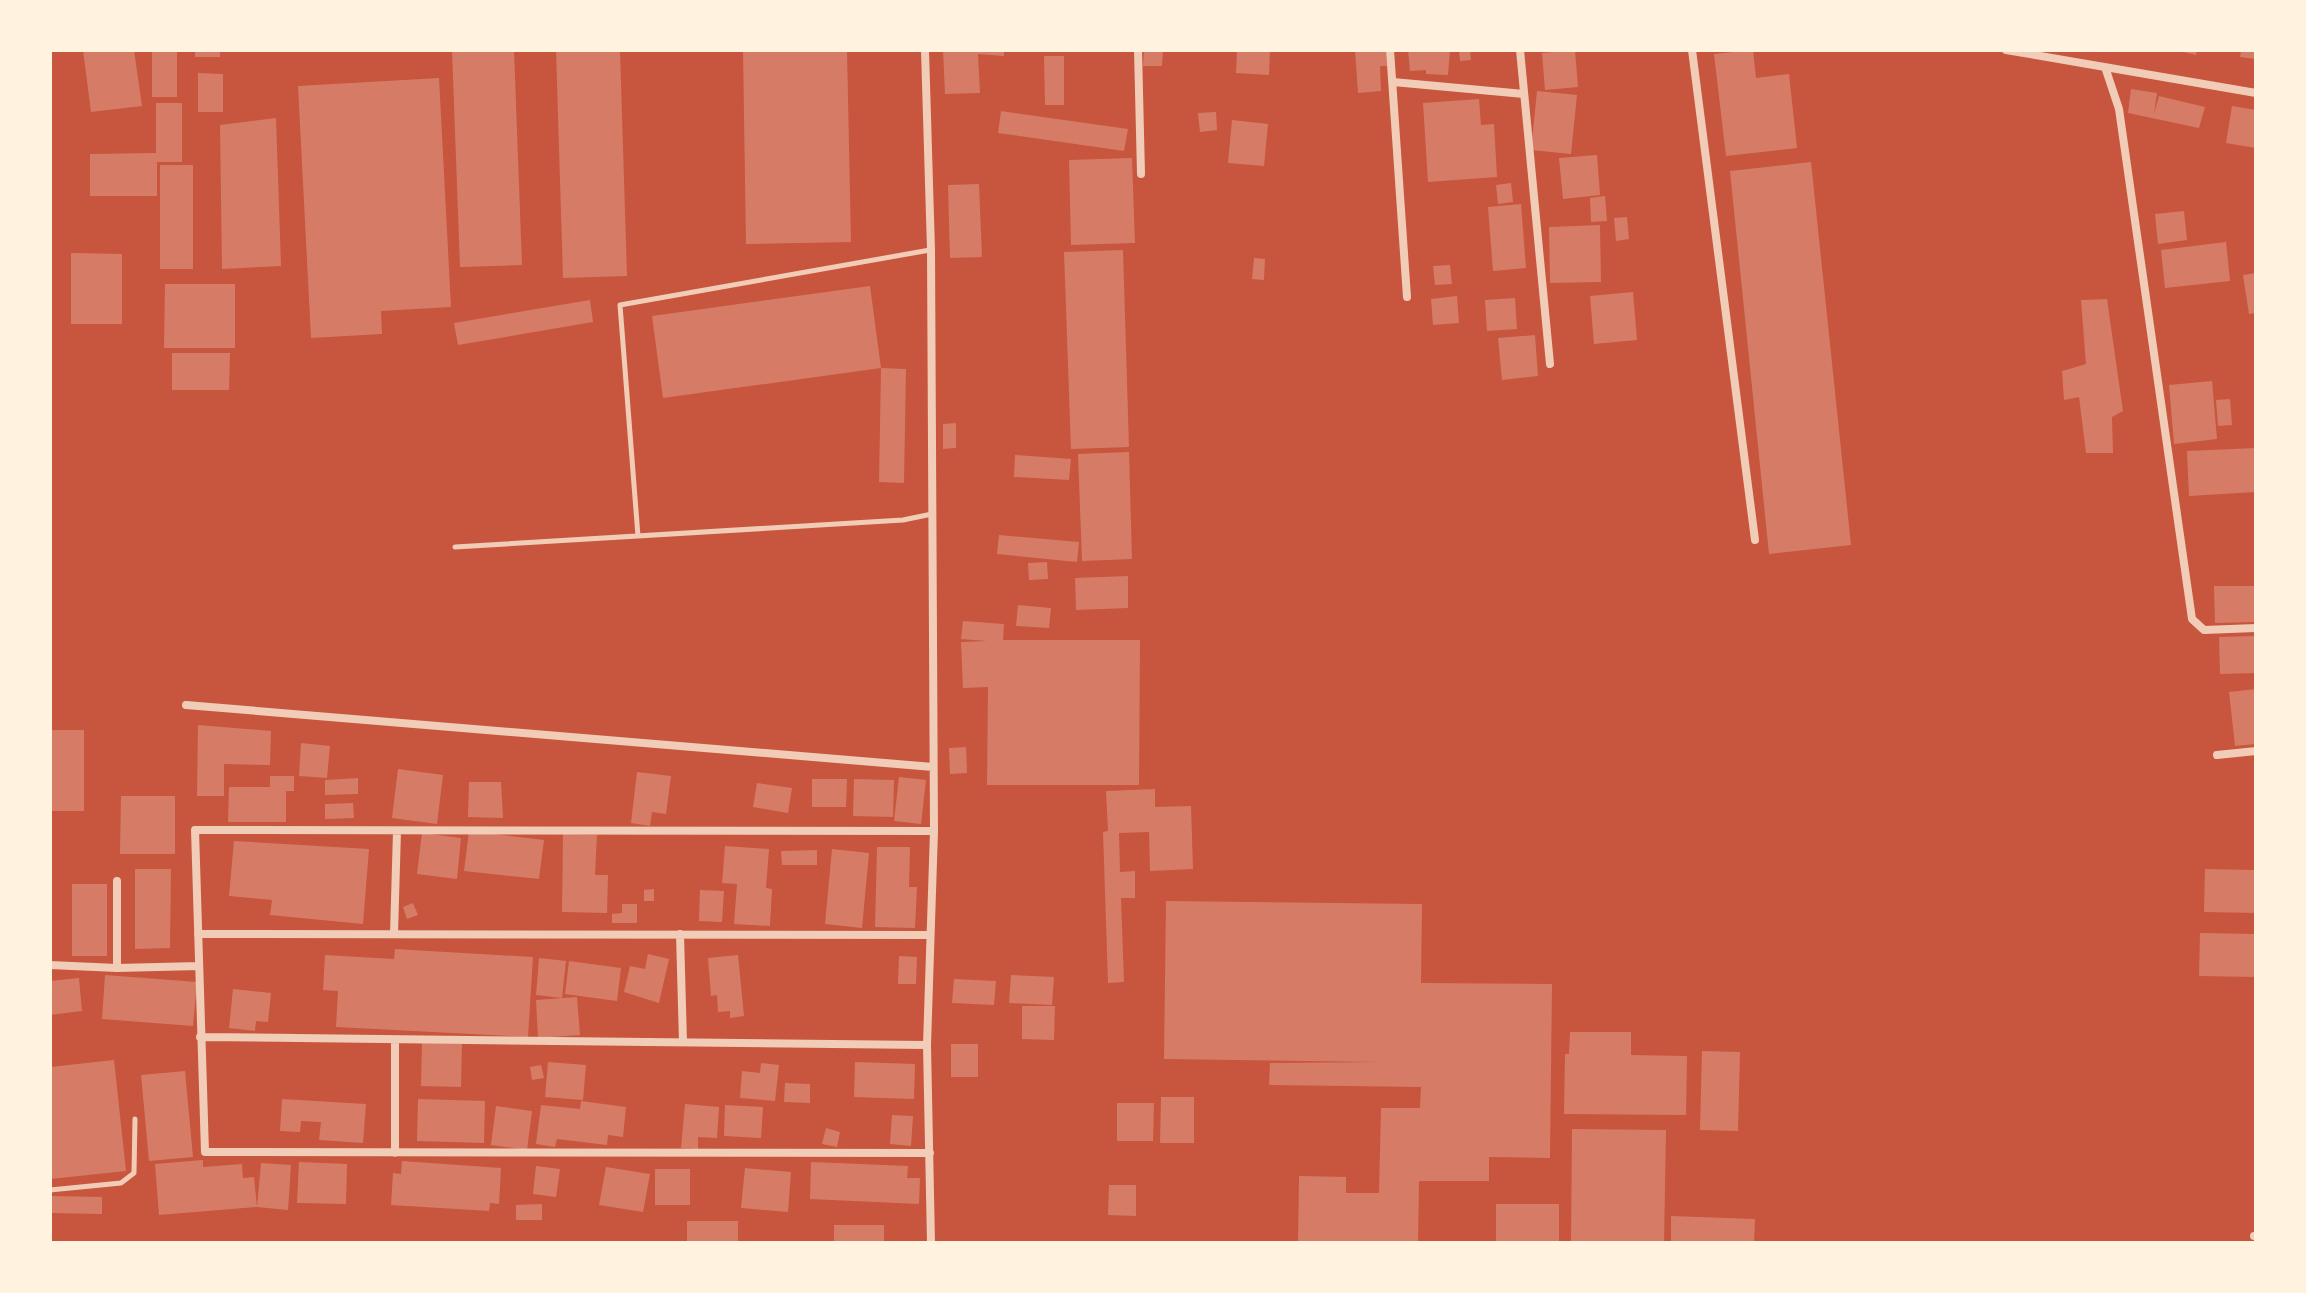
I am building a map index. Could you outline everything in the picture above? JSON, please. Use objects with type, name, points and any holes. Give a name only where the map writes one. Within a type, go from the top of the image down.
[{"type":"street","points":[[925,50],[931,250],[934,831],[927,1045],[931,1243]]},
{"type":"street","points":[[1138,50],[1141,174]]},
{"type":"street","points":[[1390,50],[1407,297]]},
{"type":"street","points":[[1520,50],[1550,364]]},
{"type":"street","points":[[1692,50],[1755,540]]},
{"type":"street","points":[[2006,50],[2106,70],[2256,93]]},
{"type":"street","points":[[2106,70],[2119,109],[2192,619],[2204,630],[2256,628]]},
{"type":"street","points":[[1393,82],[1524,94]]},
{"type":"street","points":[[186,705],[933,767]]},
{"type":"street","points":[[2217,755],[2256,751]]},
{"type":"street","points":[[930,1153],[205,1152],[195,830],[934,831]]},
{"type":"street","points":[[394,934],[397,831]]},
{"type":"street","points":[[117,881],[117,968]]},
{"type":"street","points":[[198,934],[930,935]]},
{"type":"street","points":[[680,934],[683,1042]]},
{"type":"street","points":[[50,965],[117,968],[199,966]]},
{"type":"street","points":[[200,1037],[927,1045]]},
{"type":"street","points":[[395,1040],[395,1153]]},
{"type":"lane","points":[[638,536],[620,305],[931,250]]},
{"type":"lane","points":[[455,547],[903,520],[932,514]]},
{"type":"lane","points":[[50,1190],[121,1183],[134,1173],[135,1119]]},
{"type":"building","points":[[83,50],[134,50],[142,106],[91,112]]},
{"type":"building","points":[[152,50],[177,50],[177,97],[152,97]]},
{"type":"building","points":[[195,50],[220,50],[220,57],[195,57]]},
{"type":"building","points":[[452,50],[514,50],[522,265],[460,267]]},
{"type":"building","points":[[556,50],[620,50],[627,276],[563,278]]},
{"type":"building","points":[[743,50],[847,50],[851,242],[746,244]]},
{"type":"building","points":[[943,50],[1004,50],[1004,56],[978,54],[980,93],[945,94]]},
{"type":"building","points":[[1144,50],[1163,50],[1162,66],[1143,66]]},
{"type":"building","points":[[1237,50],[1270,50],[1269,75],[1236,73]]},
{"type":"building","points":[[1355,50],[1386,50],[1387,66],[1380,66],[1381,91],[1358,93]]},
{"type":"building","points":[[1408,50],[1450,50],[1448,75],[1426,74],[1426,70],[1410,71]]},
{"type":"building","points":[[1459,50],[1470,50],[1471,60],[1460,61]]},
{"type":"building","points":[[1575,50],[1578,87],[1545,90],[1542,53]]},
{"type":"building","points":[[1753,50],[1756,78],[1789,74],[1797,148],[1726,156],[1714,54]]},
{"type":"building","points":[[2175,50],[2197,50],[2196,55]]},
{"type":"building","points":[[2241,50],[2256,50],[2256,59],[2240,57]]},
{"type":"building","points":[[1044,56],[1064,56],[1064,105],[1045,105]]},
{"type":"building","points":[[198,73],[223,74],[223,112],[198,112]]},
{"type":"building","points":[[439,78],[451,307],[381,311],[382,334],[311,338],[298,86]]},
{"type":"building","points":[[2131,89],[2157,93],[2154,114],[2159,96],[2205,107],[2199,128],[2128,113]]},
{"type":"building","points":[[1537,91],[1577,95],[1571,154],[1531,150]]},
{"type":"building","points":[[1479,99],[1481,125],[1494,124],[1497,177],[1428,182],[1423,103]]},
{"type":"building","points":[[156,103],[182,103],[182,162],[157,162],[157,196],[90,196],[90,154],[156,153]]},
{"type":"building","points":[[2232,106],[2256,110],[2256,148],[2226,143]]},
{"type":"building","points":[[1001,111],[1128,129],[1124,151],[998,133]]},
{"type":"building","points":[[1216,112],[1217,130],[1200,132],[1198,113]]},
{"type":"building","points":[[276,118],[281,266],[222,269],[220,125]]},
{"type":"building","points":[[1232,120],[1268,124],[1264,166],[1228,163]]},
{"type":"building","points":[[1597,155],[1600,195],[1563,199],[1559,158]]},
{"type":"building","points":[[1132,158],[1135,243],[1071,245],[1069,160]]},
{"type":"building","points":[[1811,162],[1851,545],[1769,554],[1730,171]]},
{"type":"building","points":[[160,165],[193,165],[193,269],[160,269]]},
{"type":"building","points":[[1511,183],[1513,202],[1498,204],[1496,185]]},
{"type":"building","points":[[979,184],[982,257],[950,258],[948,185]]},
{"type":"building","points":[[1605,196],[1607,221],[1591,222],[1590,198]]},
{"type":"building","points":[[1521,204],[1526,268],[1493,271],[1488,207]]},
{"type":"building","points":[[2184,211],[2187,240],[2158,244],[2155,214]]},
{"type":"building","points":[[1627,217],[1629,239],[1616,241],[1614,218]]},
{"type":"building","points":[[1600,225],[1601,282],[1550,283],[1549,227]]},
{"type":"building","points":[[2226,242],[2230,281],[2165,288],[2161,250]]},
{"type":"building","points":[[1123,250],[1129,447],[1071,449],[1064,252]]},
{"type":"building","points":[[71,253],[122,254],[122,324],[71,324]]},
{"type":"building","points":[[1254,258],[1265,259],[1264,280],[1252,279]]},
{"type":"building","points":[[1450,265],[1452,284],[1435,285],[1433,266]]},
{"type":"building","points":[[2256,273],[2256,313],[2249,314],[2243,275]]},
{"type":"building","points":[[165,284],[235,284],[235,348],[164,348]]},
{"type":"building","points":[[870,286],[881,368],[663,398],[652,316]]},
{"type":"building","points":[[1633,292],[1637,340],[1594,344],[1590,296]]},
{"type":"building","points":[[1457,296],[1459,323],[1433,325],[1431,299]]},
{"type":"building","points":[[1515,298],[1517,329],[1487,331],[1485,300]]},
{"type":"building","points":[[2107,299],[2123,411],[2112,417],[2113,453],[2086,453],[2079,397],[2064,400],[2062,371],[2086,364],[2081,300]]},
{"type":"building","points":[[590,300],[593,322],[458,345],[454,323]]},
{"type":"building","points":[[1535,335],[1538,376],[1502,380],[1498,338]]},
{"type":"building","points":[[172,353],[230,353],[229,390],[172,390]]},
{"type":"building","points":[[881,368],[906,369],[904,483],[879,482]]},
{"type":"building","points":[[2212,381],[2217,439],[2174,444],[2169,385]]},
{"type":"building","points":[[2230,399],[2232,425],[2218,426],[2216,400]]},
{"type":"building","points":[[956,423],[956,448],[943,449],[943,424]]},
{"type":"building","points":[[2256,448],[2256,492],[2189,496],[2187,451]]},
{"type":"building","points":[[1129,452],[1132,559],[1082,561],[1078,454]]},
{"type":"building","points":[[1015,455],[1071,459],[1069,480],[1014,477]]},
{"type":"building","points":[[999,535],[1079,542],[1077,562],[997,554]]},
{"type":"building","points":[[1047,562],[1048,579],[1029,580],[1028,563]]},
{"type":"building","points":[[1128,576],[1128,608],[1076,610],[1075,578]]},
{"type":"building","points":[[2214,586],[2256,586],[2256,622],[2215,623]]},
{"type":"building","points":[[1018,605],[1051,608],[1049,628],[1016,626]]},
{"type":"building","points":[[963,621],[1004,624],[1003,640],[1140,640],[1139,785],[987,785],[988,687],[963,688],[961,642],[987,641],[961,639]]},
{"type":"building","points":[[2256,636],[2256,673],[2220,674],[2219,637]]},
{"type":"building","points":[[2256,689],[2256,744],[2235,746],[2229,692]]},
{"type":"building","points":[[198,725],[271,731],[270,765],[224,764],[224,796],[197,796]]},
{"type":"building","points":[[50,730],[84,730],[84,811],[50,811]]},
{"type":"building","points":[[301,743],[330,746],[327,778],[299,776]]},
{"type":"building","points":[[966,747],[967,773],[950,774],[949,748]]},
{"type":"building","points":[[398,769],[443,775],[437,824],[392,818]]},
{"type":"building","points":[[637,772],[671,776],[666,814],[652,812],[650,826],[631,823]]},
{"type":"building","points":[[270,776],[294,776],[294,791],[286,791],[286,822],[228,822],[229,787],[270,787]]},
{"type":"building","points":[[899,777],[926,780],[921,824],[894,821]]},
{"type":"building","points":[[358,778],[358,794],[325,795],[325,780]]},
{"type":"building","points":[[812,779],[847,779],[846,807],[812,807]]},
{"type":"building","points":[[854,779],[894,780],[893,817],[853,816]]},
{"type":"building","points":[[469,782],[501,782],[503,818],[468,817]]},
{"type":"building","points":[[757,783],[792,788],[788,813],[753,807]]},
{"type":"building","points":[[1155,789],[1155,807],[1191,806],[1193,869],[1150,871],[1149,832],[1119,833],[1120,872],[1135,871],[1135,898],[1121,898],[1124,982],[1108,983],[1103,832],[1108,831],[1106,791]]},
{"type":"building","points":[[121,796],[175,796],[175,854],[120,854]]},
{"type":"building","points":[[353,803],[354,818],[325,819],[325,804]]},
{"type":"building","points":[[469,831],[544,840],[539,879],[464,871]]},
{"type":"building","points":[[422,833],[461,838],[457,879],[417,874]]},
{"type":"building","points":[[563,834],[597,835],[595,875],[608,875],[607,913],[562,912]]},
{"type":"building","points":[[234,841],[369,849],[363,924],[270,915],[272,900],[229,896]]},
{"type":"building","points":[[725,846],[769,849],[766,888],[772,889],[770,926],[734,924],[737,884],[722,883]]},
{"type":"building","points":[[877,847],[910,847],[909,887],[917,887],[915,928],[875,927]]},
{"type":"building","points":[[832,849],[869,853],[862,928],[825,924]]},
{"type":"building","points":[[817,850],[817,865],[782,865],[781,851]]},
{"type":"building","points":[[135,869],[171,869],[170,948],[135,949]]},
{"type":"building","points":[[2205,869],[2256,870],[2256,913],[2204,912]]},
{"type":"building","points":[[72,884],[107,884],[107,956],[72,956]]},
{"type":"building","points":[[654,889],[654,901],[644,901],[644,890]]},
{"type":"building","points":[[700,890],[724,891],[722,922],[699,921]]},
{"type":"building","points":[[1166,901],[1422,904],[1421,983],[1552,984],[1550,1158],[1489,1157],[1489,1181],[1419,1181],[1418,1243],[1298,1243],[1299,1176],[1346,1177],[1346,1193],[1379,1193],[1381,1108],[1420,1108],[1421,1087],[1269,1085],[1270,1063],[1381,1062],[1164,1059]]},
{"type":"building","points":[[413,903],[418,915],[407,919],[403,907]]},
{"type":"building","points":[[622,904],[637,904],[637,923],[612,923],[612,914],[622,913]]},
{"type":"building","points":[[2200,933],[2256,934],[2256,977],[2199,976]]},
{"type":"building","points":[[395,949],[533,957],[528,1037],[336,1027],[338,991],[323,990],[325,955],[394,959]]},
{"type":"building","points":[[648,954],[669,959],[659,1003],[624,992],[630,966],[645,969]]},
{"type":"building","points":[[738,955],[744,1016],[730,1018],[730,1011],[718,1012],[717,995],[711,996],[708,958]]},
{"type":"building","points":[[899,956],[917,957],[916,984],[898,984]]},
{"type":"building","points":[[539,958],[566,961],[562,998],[536,995]]},
{"type":"building","points":[[569,961],[621,968],[617,1001],[565,994]]},
{"type":"building","points":[[105,975],[197,982],[193,1026],[102,1019]]},
{"type":"building","points":[[1011,975],[1054,977],[1052,1005],[1009,1003]]},
{"type":"building","points":[[79,978],[82,1011],[50,1015],[50,981]]},
{"type":"building","points":[[954,979],[996,981],[994,1005],[952,1003]]},
{"type":"building","points":[[233,989],[271,993],[268,1022],[256,1021],[255,1031],[229,1028]]},
{"type":"building","points":[[577,997],[580,1035],[538,1038],[536,1000]]},
{"type":"building","points":[[1022,1006],[1055,1006],[1054,1040],[1022,1039]]},
{"type":"building","points":[[1570,1032],[1631,1032],[1631,1055],[1687,1056],[1686,1115],[1564,1114],[1565,1054],[1569,1054]]},
{"type":"building","points":[[422,1043],[462,1044],[461,1087],[421,1086]]},
{"type":"building","points":[[951,1044],[978,1044],[978,1077],[951,1077]]},
{"type":"building","points":[[1702,1051],[1740,1052],[1738,1131],[1700,1130]]},
{"type":"building","points":[[114,1060],[126,1171],[50,1179],[50,1067]]},
{"type":"building","points":[[548,1062],[586,1065],[583,1100],[545,1097]]},
{"type":"building","points":[[855,1062],[915,1064],[914,1099],[854,1097]]},
{"type":"building","points":[[761,1063],[779,1065],[775,1101],[740,1098],[742,1071],[760,1073]]},
{"type":"building","points":[[541,1065],[544,1078],[532,1080],[530,1067]]},
{"type":"building","points":[[185,1071],[193,1157],[149,1161],[141,1075]]},
{"type":"building","points":[[785,1083],[810,1084],[810,1103],[784,1102]]},
{"type":"building","points":[[1161,1097],[1194,1097],[1194,1143],[1160,1143]]},
{"type":"building","points":[[282,1099],[366,1104],[363,1143],[319,1140],[321,1122],[301,1121],[300,1132],[280,1131]]},
{"type":"building","points":[[418,1099],[485,1101],[484,1143],[417,1141]]},
{"type":"building","points":[[581,1101],[626,1107],[623,1137],[608,1135],[607,1145],[557,1139],[555,1147],[536,1144],[541,1105],[580,1109]]},
{"type":"building","points":[[1117,1103],[1154,1103],[1153,1141],[1117,1141]]},
{"type":"building","points":[[685,1104],[719,1107],[717,1138],[698,1137],[698,1149],[681,1148]]},
{"type":"building","points":[[725,1105],[763,1107],[761,1138],[724,1136]]},
{"type":"building","points":[[496,1106],[532,1111],[527,1150],[491,1145]]},
{"type":"building","points":[[892,1115],[913,1116],[911,1146],[890,1144]]},
{"type":"building","points":[[826,1128],[840,1132],[837,1147],[822,1144]]},
{"type":"building","points":[[1572,1129],[1666,1130],[1664,1243],[1571,1243]]},
{"type":"building","points":[[203,1160],[203,1167],[242,1164],[243,1178],[254,1177],[257,1207],[159,1215],[155,1164]]},
{"type":"building","points":[[402,1161],[501,1168],[499,1204],[490,1203],[489,1211],[391,1205],[393,1173],[401,1174]]},
{"type":"building","points":[[299,1162],[347,1164],[346,1204],[297,1203]]},
{"type":"building","points":[[811,1162],[908,1166],[907,1178],[920,1178],[919,1204],[810,1199]]},
{"type":"building","points":[[261,1163],[291,1165],[288,1210],[257,1207]]},
{"type":"building","points":[[536,1166],[560,1169],[556,1197],[533,1194]]},
{"type":"building","points":[[606,1167],[650,1174],[643,1212],[599,1205]]},
{"type":"building","points":[[745,1168],[791,1172],[788,1212],[741,1208]]},
{"type":"building","points":[[655,1169],[690,1169],[690,1205],[655,1205]]},
{"type":"building","points":[[1109,1185],[1136,1185],[1136,1216],[1108,1215]]},
{"type":"building","points":[[50,1196],[102,1197],[102,1214],[50,1213]]},
{"type":"building","points":[[542,1204],[542,1220],[516,1220],[516,1205]]},
{"type":"building","points":[[1496,1204],[1559,1204],[1559,1243],[1496,1243]]},
{"type":"building","points":[[1671,1216],[1755,1219],[1754,1243],[1671,1243]]},
{"type":"building","points":[[687,1221],[738,1221],[738,1243],[687,1243]]},
{"type":"building","points":[[834,1225],[884,1225],[884,1243],[834,1243]]}]
